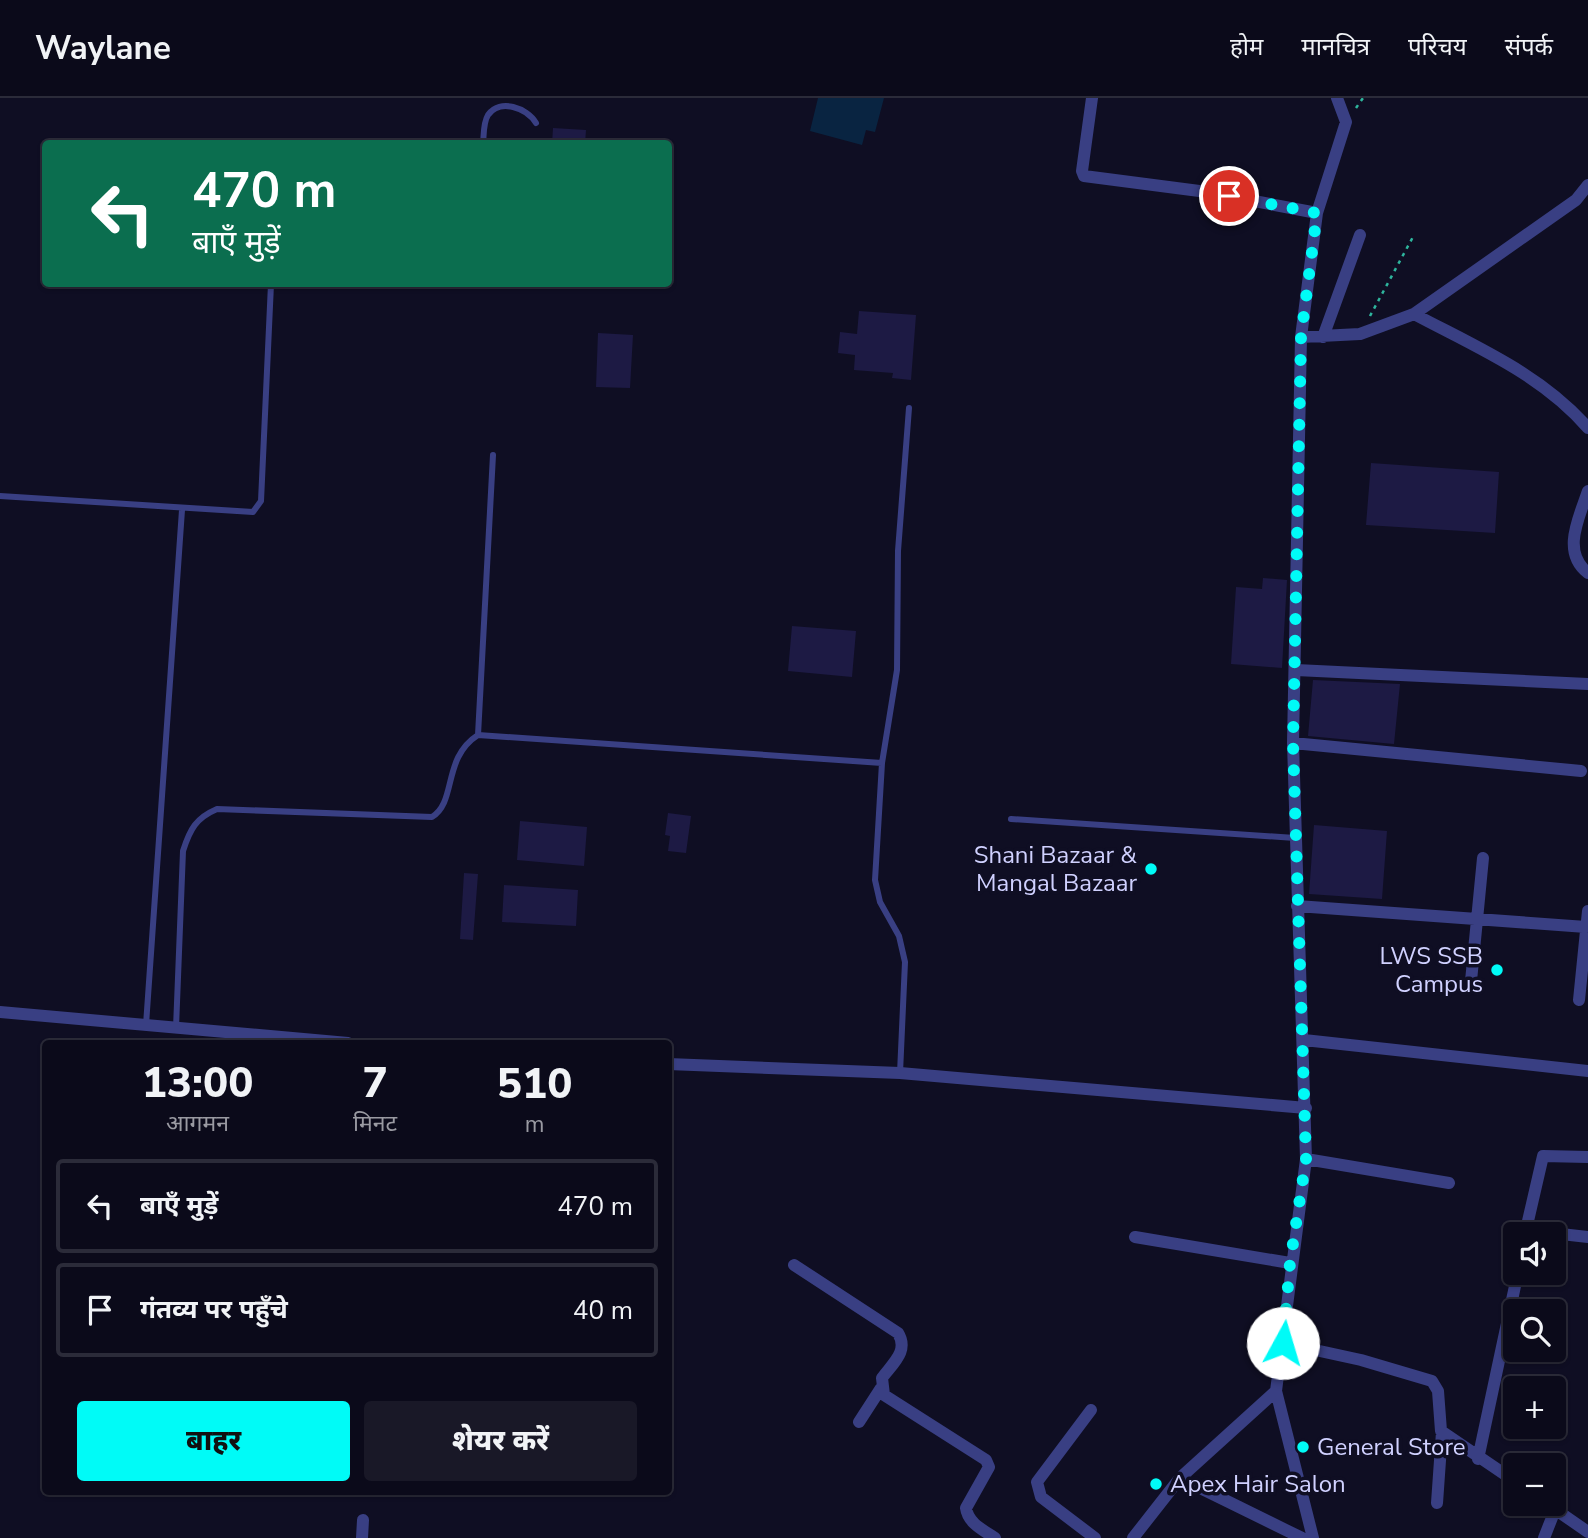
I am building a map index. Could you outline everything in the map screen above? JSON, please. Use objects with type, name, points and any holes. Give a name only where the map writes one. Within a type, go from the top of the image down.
[{"type":"street","points":[[1092,98],[1082,172],[1084,176],[1207,192],[1317,213]]},
{"type":"street","points":[[1313,1538],[1276,1391],[1290,1263],[1306,1159],[1293,743],[1301,337],[1317,213],[1346,122],[1345,111],[1337,98]]},
{"type":"street","points":[[1301,337],[1360,334],[1414,313],[1576,200],[1588,186]]},
{"type":"street","points":[[1576,200],[1588,206]]},
{"type":"street","points":[[1323,337],[1360,235]]},
{"type":"street","points":[[1414,313],[1529,375],[1565,402],[1588,428]]},
{"type":"street","points":[[1588,491],[1573,547],[1575,558],[1588,573]]},
{"type":"street","points":[[1296,670],[1588,684]]},
{"type":"street","points":[[1293,743],[1581,771]]},
{"type":"street","points":[[1471,981],[1483,858]]},
{"type":"street","points":[[1297,906],[1586,927]]},
{"type":"street","points":[[1579,1000],[1588,911]]},
{"type":"street","points":[[0,1012],[314,1040]]},
{"type":"street","points":[[1304,1040],[1588,1071]]},
{"type":"street","points":[[672,1065],[900,1073],[1306,1108]]},
{"type":"street","points":[[1528,1222],[1543,1157],[1588,1157]]},
{"type":"street","points":[[1306,1159],[1449,1183]]},
{"type":"street","points":[[1566,1235],[1588,1237]]},
{"type":"street","points":[[1135,1237],[1290,1263]]},
{"type":"street","points":[[794,1265],[898,1333],[904,1342],[903,1350],[882,1378],[881,1388],[859,1422]]},
{"type":"street","points":[[1478,1459],[1515,1285]]},
{"type":"street","points":[[1283,1343],[1361,1360],[1432,1381],[1438,1391],[1439,1426],[1442,1432],[1503,1474]]},
{"type":"street","points":[[881,1388],[884,1395],[986,1460],[989,1467],[966,1508],[967,1514],[995,1538]]},
{"type":"street","points":[[1133,1538],[1180,1478],[1276,1391]]},
{"type":"street","points":[[1091,1410],[1037,1482],[1041,1497],[1095,1538]]},
{"type":"street","points":[[1437,1503],[1442,1432]]},
{"type":"street","points":[[1180,1478],[1302,1538]]},
{"type":"street","points":[[1544,1538],[1548,1516]]},
{"type":"street","points":[[1565,1516],[1588,1532]]},
{"type":"street","points":[[362,1538],[363,1520]]},
{"type":"lane","points":[[484,140],[487,116],[493,110],[504,106],[522,108],[530,113],[536,123]]},
{"type":"lane","points":[[0,496],[247,514],[259,505],[271,287]]},
{"type":"lane","points":[[900,1073],[905,962],[899,936],[880,902],[874,880],[882,763],[897,670],[898,551],[909,408]]},
{"type":"lane","points":[[176,1028],[183,851],[191,827],[202,815],[217,809],[235,808],[408,819],[432,817],[443,805],[459,752],[478,735],[493,455]]},
{"type":"lane","points":[[146,1025],[182,510]]},
{"type":"lane","points":[[478,735],[882,763]]},
{"type":"lane","points":[[1011,819],[1295,838]]},
{"type":"path","points":[[1360,334],[1414,235]]},
{"type":"water","points":[[818,98],[884,98],[875,132],[866,130],[862,145],[810,131]]},
{"type":"building","points":[[553,128],[586,130],[585,140],[552,140]]},
{"type":"building","points":[[859,311],[916,315],[911,380],[892,378],[893,373],[854,370],[855,355],[838,353],[840,332],[857,334]]},
{"type":"building","points":[[598,333],[633,335],[630,388],[596,387]]},
{"type":"building","points":[[1371,463],[1499,472],[1495,533],[1366,525]]},
{"type":"building","points":[[1263,578],[1287,580],[1282,668],[1231,664],[1236,587],[1262,589]]},
{"type":"building","points":[[792,626],[856,631],[852,677],[788,671]]},
{"type":"building","points":[[1313,680],[1400,684],[1394,744],[1308,736]]},
{"type":"building","points":[[668,813],[691,816],[686,853],[668,851],[670,836],[665,835]]},
{"type":"building","points":[[520,821],[587,827],[584,866],[517,860]]},
{"type":"building","points":[[1314,825],[1387,831],[1382,899],[1309,894]]},
{"type":"building","points":[[464,873],[478,874],[473,940],[460,939]]},
{"type":"building","points":[[504,885],[578,890],[576,926],[502,922]]},
{"type":"place","name":"Shani Bazaar & Mangal Bazaar","points":[[1151,869]]},
{"type":"place","name":"LWS SSB Campus","points":[[1497,970]]},
{"type":"place","name":"General Store","points":[[1303,1447]]},
{"type":"place","name":"Apex Hair Salon","points":[[1156,1484]]},
{"type":"route","points":[[1229,196],[1317,213],[1301,337],[1293,743],[1306,1159],[1290,1263],[1283,1343]]}]
